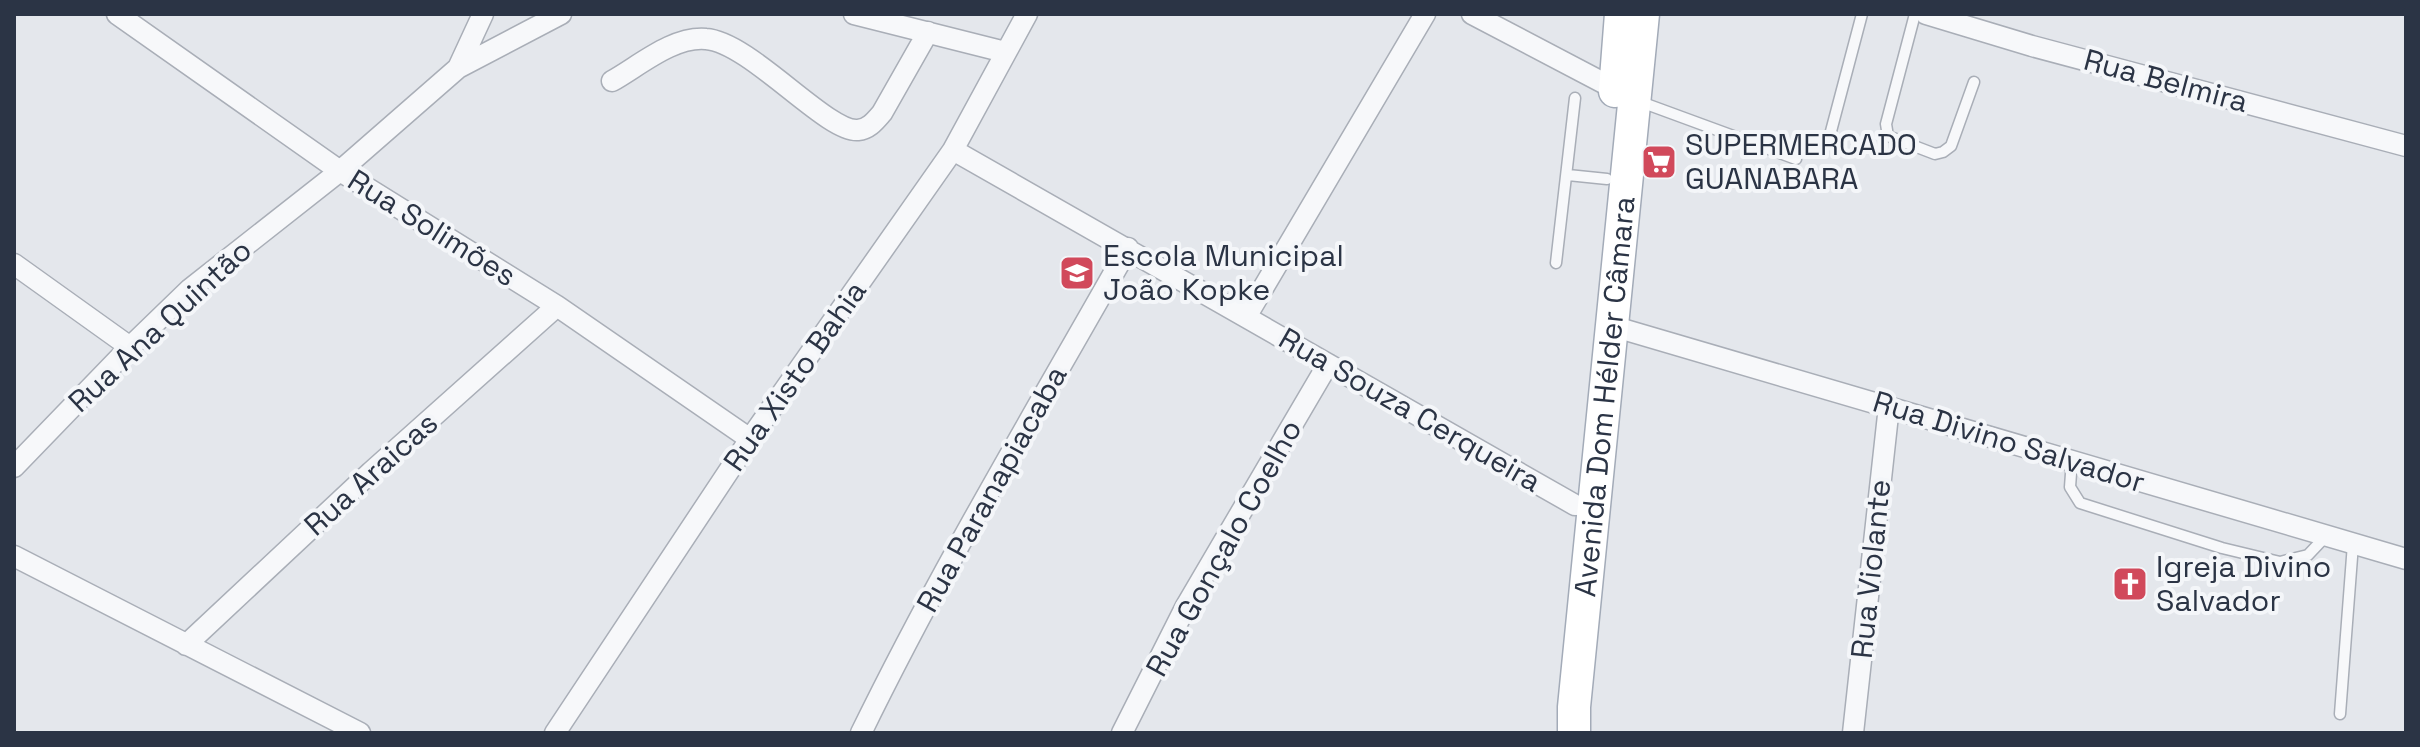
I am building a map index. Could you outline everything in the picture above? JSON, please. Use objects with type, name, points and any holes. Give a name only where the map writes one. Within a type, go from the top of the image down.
[{"type":"main road","name":"Avenida Dom Hélder Câmara","points":[[1574,733],[1574,707],[1612,326],[1626,95],[1621,14]]},
{"type":"main road","name":"Avenida Dom Hélder Câmara","points":[[1555,733],[1554,707],[1607,179],[1643,14]]},
{"type":"street","name":"Rua Solimões","points":[[117,14],[340,171],[557,306],[750,439]]},
{"type":"street","points":[[458,68],[483,14]]},
{"type":"street","points":[[458,68],[561,14]]},
{"type":"street","points":[[854,14],[1005,52]]},
{"type":"street","name":"Rua Xisto Bahia","points":[[555,733],[750,439],[953,150],[1027,14]]},
{"type":"street","points":[[1246,317],[1425,14]]},
{"type":"street","points":[[1472,14],[1626,95]]},
{"type":"street","name":"Rua Belmira","points":[[1926,14],[2032,46],[2406,146]]},
{"type":"street","points":[[612,81],[679,42],[707,39],[720,42],[775,77],[839,125],[859,130],[874,124],[928,32]]},
{"type":"street","name":"Rua Ana Quintão","points":[[14,467],[190,289],[340,171],[458,68]]},
{"type":"street","name":"Rua Souza Cerqueira","points":[[953,150],[1575,505]]},
{"type":"street","name":"Rua Paranapiacaba","points":[[861,733],[899,655],[1128,248]]},
{"type":"street","points":[[14,264],[130,347]]},
{"type":"street","name":"Rua Araicas","points":[[186,645],[371,472],[557,306]]},
{"type":"street","name":"Rua Divino Salvador","points":[[1612,326],[2406,559]]},
{"type":"street","name":"Rua Gonçalo Coelho","points":[[1122,733],[1186,606],[1328,364]]},
{"type":"street","name":"Rua Violante","points":[[1853,733],[1889,406]]},
{"type":"street","points":[[14,556],[360,733]]},
{"type":"lane","points":[[1830,135],[1862,14]]},
{"type":"lane","points":[[1915,14],[1886,124],[1888,136],[1935,154],[1943,152],[1951,146],[1974,82]]},
{"type":"lane","points":[[1626,95],[1796,159]]},
{"type":"lane","points":[[1556,263],[1575,98]]},
{"type":"lane","points":[[1568,175],[1607,179]]},
{"type":"lane","points":[[2072,460],[2070,487],[2080,503],[2222,548],[2280,562],[2308,555],[2326,536]]},
{"type":"lane","points":[[2340,714],[2353,544]]},
{"type":"place","name":"SUPERMERCADO GUANABARA","points":[[1659,162]]},
{"type":"place","name":"Escola Municipal João Kopke","points":[[1077,273]]},
{"type":"place","name":"Igreja Divino Salvador","points":[[2130,584]]}]
